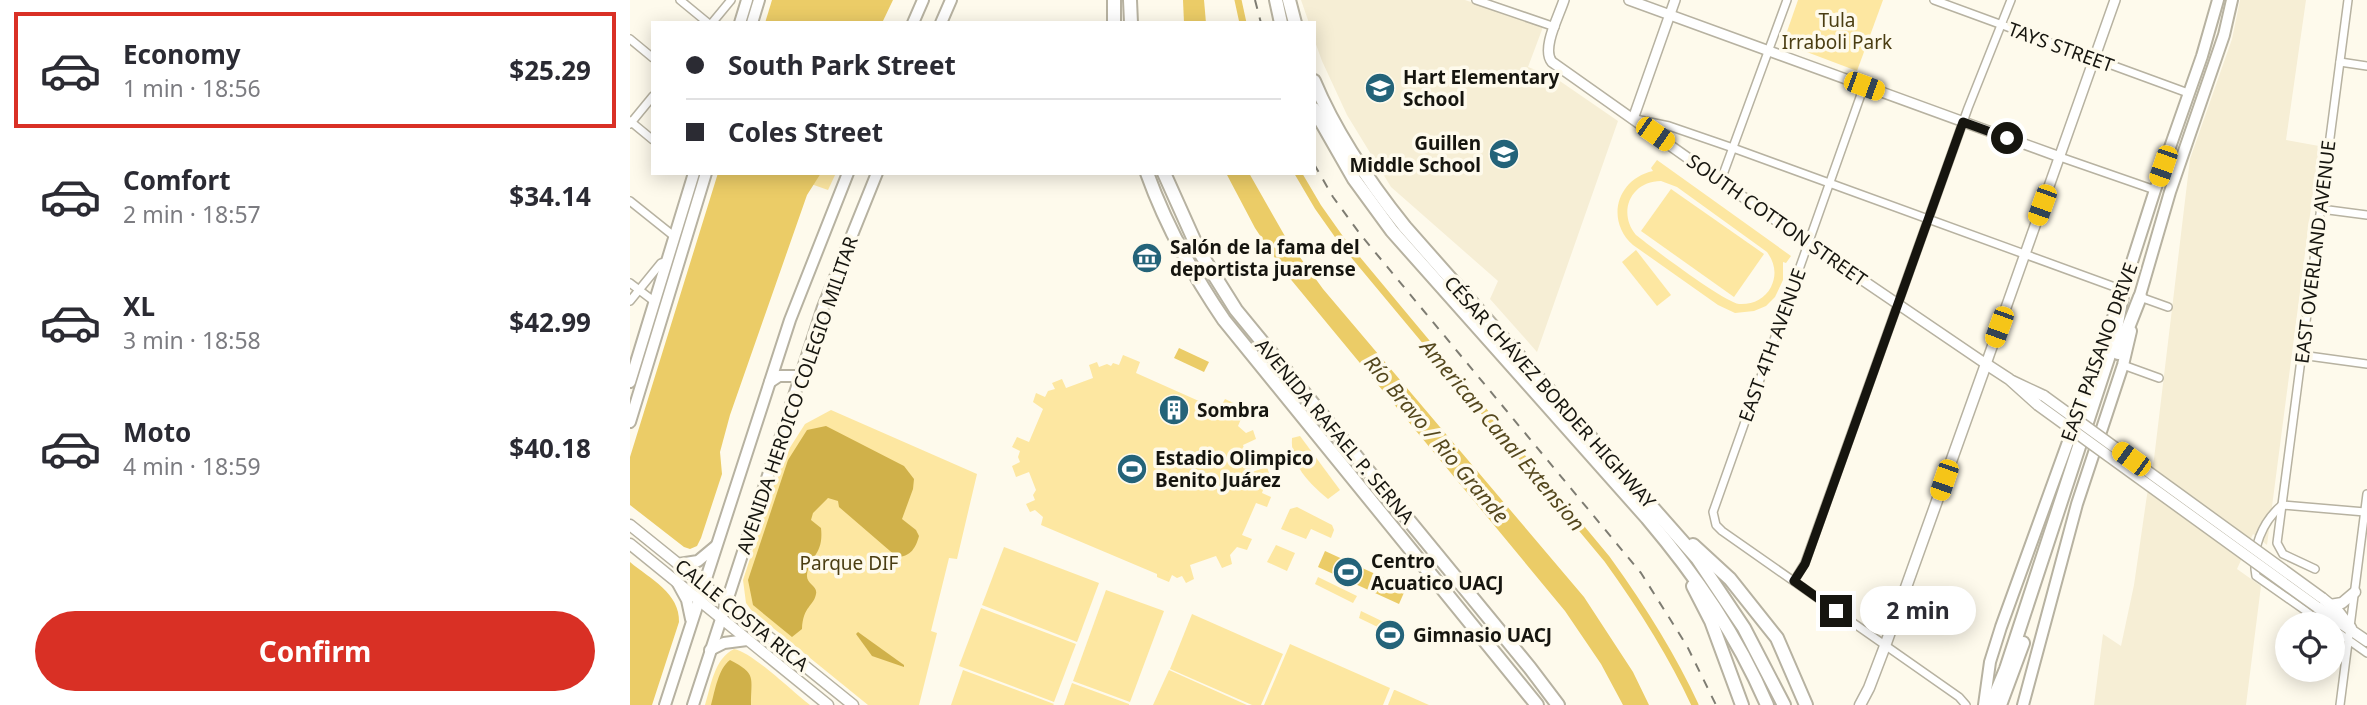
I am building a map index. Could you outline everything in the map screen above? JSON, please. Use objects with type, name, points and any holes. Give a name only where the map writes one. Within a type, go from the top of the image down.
[{"type":"highway","points":[[1114,0],[1114,21]]},
{"type":"highway","points":[[1130,0],[1131,21]]},
{"type":"highway","points":[[1276,0],[1281,21]]},
{"type":"highway","points":[[1289,0],[1294,21]]},
{"type":"highway","name":"CÉSAR CHÁVEZ BORDER HIGHWAY","points":[[1316,84],[1366,176],[1453,292],[1696,558],[1731,607],[1784,705]]},
{"type":"highway","points":[[1316,113],[1370,202],[1407,249],[1453,292]]},
{"type":"highway","name":"AVENIDA RAFAEL P. SERNA","points":[[1148,175],[1181,252],[1224,320],[1537,705]]},
{"type":"highway","name":"AVENIDA RAFAEL P. SERNA","points":[[1165,175],[1199,251],[1236,310],[1530,667],[1558,705]]},
{"type":"highway","points":[[2000,705],[2113,340],[2123,290]]},
{"type":"highway","points":[[1991,705],[2010,671],[2120,346],[2140,297]]},
{"type":"highway","points":[[1652,512],[1711,621],[1742,705]]},
{"type":"highway","points":[[1652,512],[1730,579],[1758,612],[1783,649],[1806,705]]},
{"type":"highway","points":[[1668,543],[1703,588],[1726,624],[1767,705]]},
{"type":"main road","points":[[741,21],[747,0]]},
{"type":"main road","points":[[753,21],[759,0]]},
{"type":"main road","points":[[914,21],[923,0]]},
{"type":"main road","points":[[942,21],[951,0]]},
{"type":"main road","name":"EAST PAISANO DRIVE","points":[[1984,705],[1997,638],[2123,290],[2210,32],[2218,0]]},
{"type":"main road","name":"EAST PAISANO DRIVE","points":[[2023,705],[2077,504],[2123,365],[2170,192],[2224,35],[2232,0]]},
{"type":"main road","points":[[630,382],[633,363],[655,302],[693,175]]},
{"type":"main road","points":[[630,422],[705,175]]},
{"type":"main road","name":"AVENIDA HEROICO COLEGIO MILITAR","points":[[665,705],[790,320],[847,175]]},
{"type":"main road","name":"AVENIDA HEROICO COLEGIO MILITAR","points":[[692,705],[823,307],[876,175]]},
{"type":"main road","points":[[1860,705],[1870,688],[1986,365]]},
{"type":"main road","name":"SOUTH COTTON STREET","points":[[1986,365],[2041,401],[2323,604],[2367,641]]},
{"type":"main road","points":[[770,382],[779,376],[800,376]]},
{"type":"main road","name":"CALLE COSTA RICA","points":[[630,525],[853,705]]},
{"type":"main road","name":"CALLE COSTA RICA","points":[[630,544],[828,705]]},
{"type":"main road","points":[[680,564],[698,561],[718,544]]},
{"type":"main road","points":[[676,580],[687,600],[691,623]]},
{"type":"main road","points":[[2323,604],[2342,603],[2355,592]]},
{"type":"main road","points":[[710,650],[724,643],[747,640]]},
{"type":"main road","points":[[1869,705],[1870,688]]},
{"type":"street","points":[[680,0],[707,21]]},
{"type":"street","points":[[712,21],[731,0]]},
{"type":"street","points":[[1476,0],[1555,27],[1564,0]]},
{"type":"street","points":[[1629,0],[2155,190]]},
{"type":"street","points":[[1675,0],[1633,119],[1670,126],[2123,290]]},
{"type":"street","points":[[1721,180],[1787,0]]},
{"type":"street","name":"TAYS STREET","points":[[1934,0],[2188,93]]},
{"type":"street","points":[[1966,705],[1959,697],[1794,581],[1805,564],[1963,122],[2011,0]]},
{"type":"street","points":[[1986,365],[2115,0]]},
{"type":"street","name":"EAST OVERLAND AVENUE","points":[[2315,569],[2287,557],[2279,550],[2277,543],[2348,0]]},
{"type":"street","name":"SOUTH COTTON STREET","points":[[1555,27],[1547,48],[1552,62],[1986,365]]},
{"type":"street","points":[[630,39],[651,56]]},
{"type":"street","points":[[2340,62],[2367,66]]},
{"type":"street","name":"EAST 4TH AVENUE","points":[[1794,581],[1716,524],[1713,512],[1864,86]]},
{"type":"street","points":[[651,98],[630,122],[651,138]]},
{"type":"street","points":[[630,201],[675,237]]},
{"type":"street","points":[[2321,209],[2367,215]]},
{"type":"street","points":[[630,301],[661,263],[667,260]]},
{"type":"street","points":[[630,283],[655,302]]},
{"type":"street","points":[[2140,297],[2168,307]]},
{"type":"street","points":[[2301,355],[2367,363]]},
{"type":"street","points":[[2123,365],[2159,378]]},
{"type":"street","points":[[2340,705],[2367,494]]},
{"type":"street","points":[[2307,612],[2256,576],[2255,556],[2259,536],[2276,510],[2283,505],[2365,512]]},
{"type":"street","points":[[2345,637],[2367,653]]},
{"type":"shaded area","name":"Guillen Middle School","points":[[1301,0],[1465,0],[1543,27],[1528,67],[1554,77],[1618,121],[1537,352],[1490,299],[1498,281],[1391,187],[1347,115],[1316,44],[1316,21],[1308,21]]},
{"type":"shaded area","points":[[2240,0],[2306,0],[2286,140],[2319,146],[2267,545],[2253,534],[2237,569],[2261,586],[2246,705],[2094,705],[2103,634],[2121,646],[2134,585],[2154,459],[2190,159],[2232,39]]},
{"type":"shaded area","points":[[826,426],[904,466],[914,479],[902,519],[916,530],[919,536],[912,551],[897,557],[839,507],[838,501],[828,498],[813,513],[811,520],[821,528],[820,544],[807,575],[816,594],[804,616],[802,629],[792,637],[753,605],[748,580],[788,460],[807,430]]},
{"type":"shaded area","points":[[858,632],[904,667],[872,656],[856,634]]},
{"type":"shaded area","points":[[730,660],[745,669],[751,677],[751,705],[711,705],[720,675]]},
{"type":"green space","name":"Tula Irraboli Park","points":[[1798,0],[1883,0],[1857,71],[1783,43]]},
{"type":"green space","points":[[1657,160],[1791,256],[1786,263],[1783,262],[1783,280],[1775,297],[1766,306],[1754,311],[1735,313],[1718,305],[1633,245],[1624,235],[1618,213],[1623,191],[1641,175],[1653,171],[1651,168]],"holes":[[[1661,181],[1677,187],[1767,252],[1772,260],[1774,278],[1762,298],[1744,304],[1731,301],[1636,235],[1628,217],[1630,199],[1635,192],[1651,182]]]},
{"type":"green space","points":[[786,175],[835,175],[828,190]]},
{"type":"green space","points":[[1671,189],[1764,254],[1734,297],[1641,231]]},
{"type":"green space","points":[[1636,250],[1671,295],[1657,306],[1622,262]]},
{"type":"green space","name":"Estadio Olimpico Benito Juárez","points":[[1123,355],[1140,362],[1136,373],[1219,410],[1225,399],[1240,406],[1236,417],[1241,419],[1238,426],[1246,433],[1253,430],[1256,439],[1243,445],[1252,472],[1267,467],[1270,476],[1262,480],[1262,493],[1271,497],[1267,507],[1256,503],[1242,535],[1252,539],[1247,550],[1237,547],[1230,555],[1232,564],[1222,568],[1216,556],[1190,565],[1194,579],[1186,583],[1182,576],[1177,578],[1172,575],[1169,582],[1157,577],[1157,574],[1041,525],[1043,517],[1035,510],[1030,512],[1026,504],[1035,500],[1033,495],[1036,490],[1029,472],[1016,477],[1012,466],[1020,462],[1020,451],[1012,447],[1017,437],[1029,442],[1043,409],[1033,402],[1036,393],[1045,397],[1048,391],[1055,389],[1052,383],[1062,379],[1066,388],[1093,378],[1089,365],[1097,362],[1099,367],[1107,364],[1111,366],[1113,363],[1119,365]]},
{"type":"green space","name":"Parque DIF","points":[[831,410],[977,474],[957,559],[949,558],[931,631],[937,633],[919,705],[868,705],[752,611],[746,603],[743,580],[782,460],[805,424]]},
{"type":"green space","points":[[1300,436],[1340,490],[1328,499],[1302,473],[1294,457],[1292,438]]},
{"type":"green space","points":[[1297,507],[1332,525],[1334,530],[1331,538],[1311,529],[1306,539],[1281,529],[1290,509]]},
{"type":"green space","points":[[1276,545],[1295,553],[1287,571],[1267,562]]},
{"type":"green space","points":[[1004,547],[1099,583],[1077,642],[982,605]]},
{"type":"green space","points":[[1318,577],[1357,596],[1353,603],[1315,584]]},
{"type":"green space","points":[[1106,590],[1164,611],[1130,702],[1073,681]]},
{"type":"green space","points":[[981,608],[1076,644],[1054,702],[959,666]]},
{"type":"green space","points":[[1361,611],[1390,625],[1388,632],[1359,618]]},
{"type":"green space","points":[[1192,614],[1283,654],[1261,705],[1252,705],[1170,669]]},
{"type":"green space","points":[[1290,644],[1390,688],[1383,705],[1264,705]]},
{"type":"green space","points":[[734,649],[751,657],[810,705],[705,705],[718,666],[727,653]]},
{"type":"green space","points":[[963,670],[1054,704],[951,705]]},
{"type":"green space","points":[[1169,670],[1247,705],[1153,705]]},
{"type":"green space","points":[[1072,683],[1129,704],[1129,705],[1064,705]]},
{"type":"green space","points":[[1395,690],[1429,705],[1388,705]]},
{"type":"water","points":[[772,0],[893,0],[883,21],[766,21]]},
{"type":"water","points":[[1183,0],[1204,0],[1206,21],[1184,21]]},
{"type":"water","points":[[717,175],[820,175],[807,195],[730,415],[720,452],[722,474],[697,546],[690,549],[684,547],[630,505],[630,457]]},
{"type":"water","name":"Río Bravo / Rio Grande","points":[[1227,175],[1250,175],[1286,238],[1323,289],[1584,597],[1633,672],[1649,705],[1623,705],[1601,664],[1565,611],[1283,270],[1255,228]]},
{"type":"water","points":[[1179,348],[1209,362],[1204,372],[1174,358]]},
{"type":"water","points":[[1325,551],[1406,588],[1399,604],[1318,567]]},
{"type":"water","points":[[630,562],[662,587],[675,603],[678,612],[679,622],[652,705],[630,705]]},
{"type":"waterway","name":"American Canal Extension","points":[[1238,0],[1243,21]]},
{"type":"waterway","name":"American Canal Extension","points":[[1299,175],[1342,241],[1607,559],[1655,630],[1695,705]]},
{"type":"railway","points":[[1255,0],[1260,21]]},
{"type":"railway","points":[[1316,167],[1333,197],[1360,234],[1641,573],[1687,646],[1716,705]]},
{"type":"place","name":"Hart Elementary School","points":[[1380,88]]},
{"type":"place","name":"Guillen Middle School","points":[[1504,154]]},
{"type":"place","name":"Salón de la fama del deportista juarense","points":[[1147,258]]},
{"type":"place","name":"Sombra","points":[[1174,410]]},
{"type":"place","name":"Estadio Olimpico Benito Juárez","points":[[1132,469]]},
{"type":"place","name":"Centro Acuatico UACJ","points":[[1348,572]]},
{"type":"place","name":"Gimnasio UACJ","points":[[1390,635]]},
{"type":"route","points":[[1836,611],[1794,581],[1805,564],[1834,476],[1963,122],[2007,138]]}]
